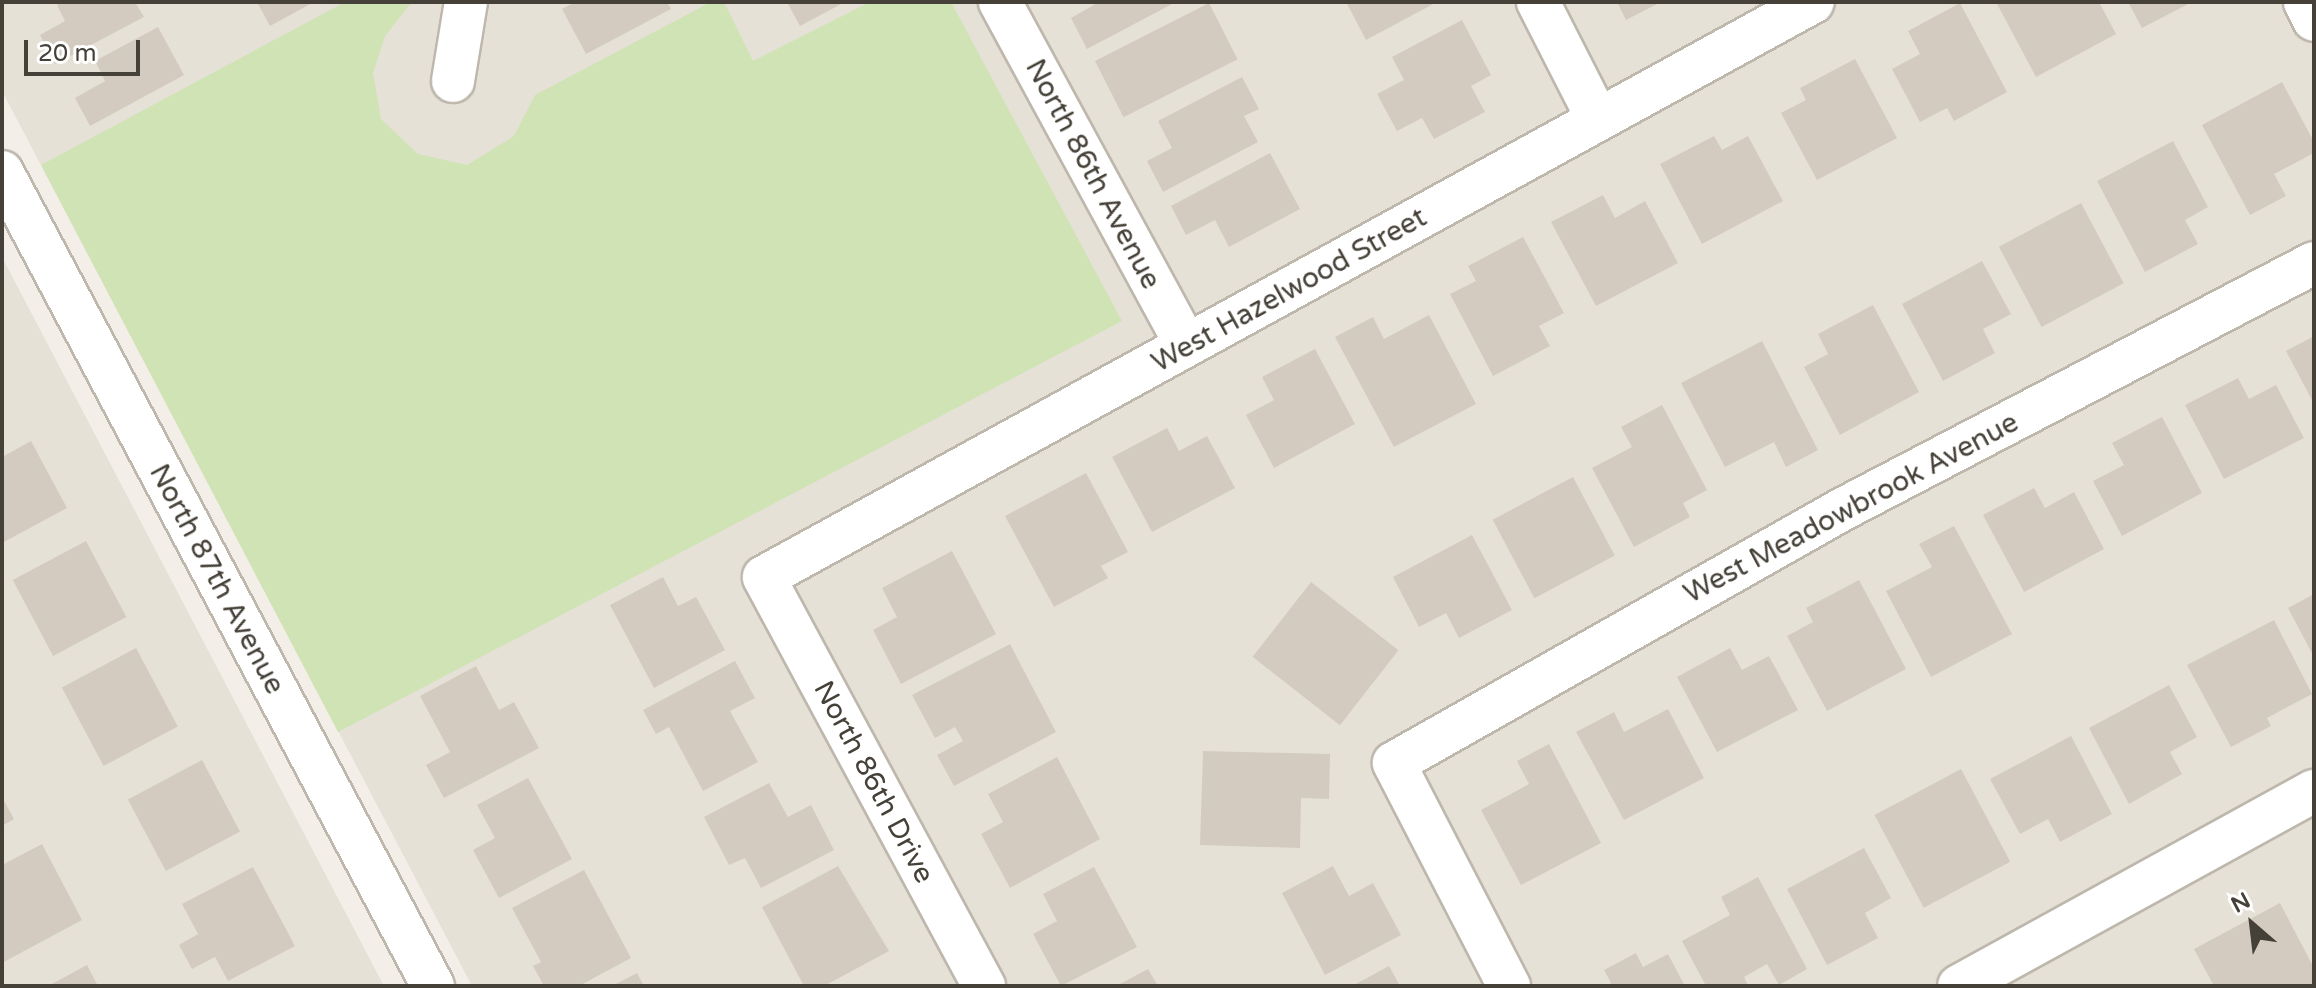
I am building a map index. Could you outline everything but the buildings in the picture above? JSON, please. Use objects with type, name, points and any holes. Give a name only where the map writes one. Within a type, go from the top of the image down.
[{"type":"street","points":[[453,81],[466,2]]},
{"type":"street","name":"North 86th Avenue","points":[[1000,2],[1186,345]]},
{"type":"street","points":[[1538,2],[1598,120]]},
{"type":"street","name":"West Hazelwood Street","points":[[764,577],[1813,2]]},
{"type":"street","points":[[2305,2],[2314,20]]},
{"type":"street","name":"North 87th Avenue","points":[[2,172],[433,986]]},
{"type":"street","name":"West Meadowbrook Avenue","points":[[1509,986],[1394,763],[1843,509],[2314,263]]},
{"type":"street","name":"North 86th Drive","points":[[764,577],[984,986]]},
{"type":"street","points":[[1959,986],[2311,799]]},
{"type":"shaded area","points":[[2,2],[2314,2],[2314,986],[472,986],[2,91]]},
{"type":"shaded area","points":[[2,257],[384,986],[2,986]]},
{"type":"green space","points":[[345,2],[412,2],[385,36],[373,73],[381,119],[418,154],[467,165],[514,136],[535,95],[711,2],[724,2],[753,61],[870,2],[951,2],[1122,321],[338,732],[41,165]]}]
